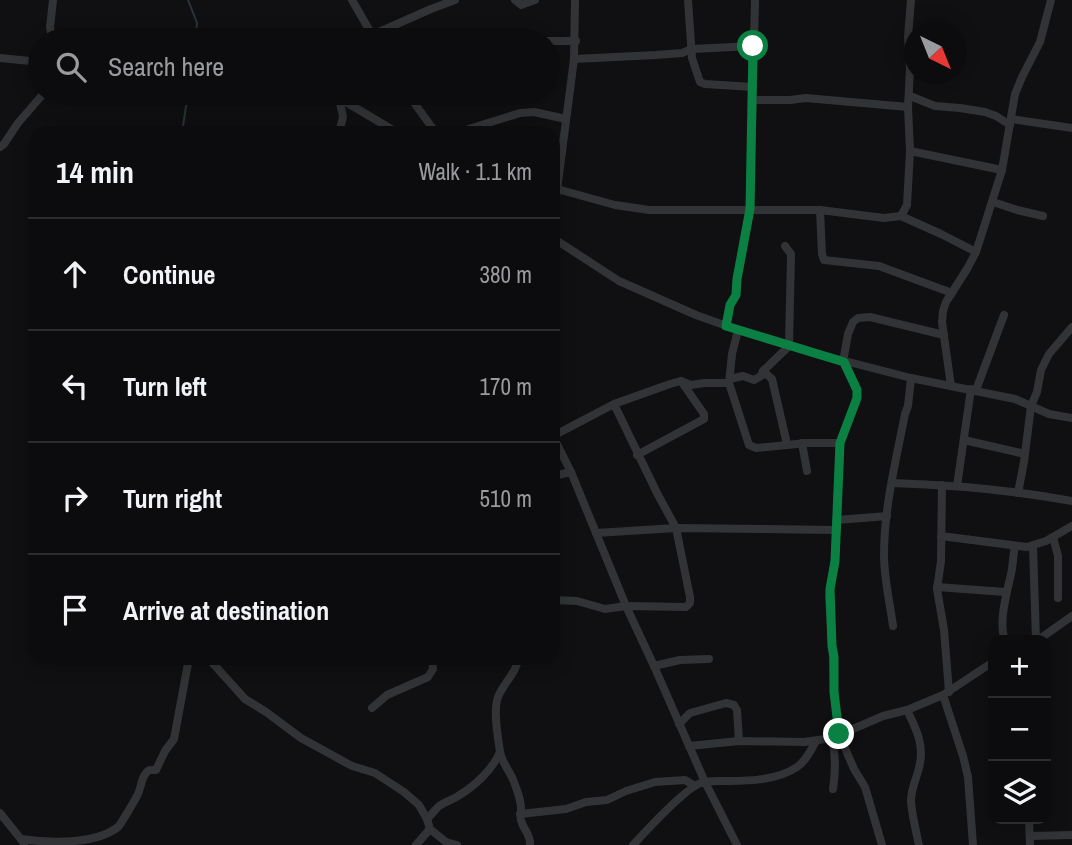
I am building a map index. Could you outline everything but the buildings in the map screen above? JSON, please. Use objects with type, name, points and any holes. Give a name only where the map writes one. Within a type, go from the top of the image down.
[{"type":"street","points":[[50,28],[53,0]]},
{"type":"street","points":[[352,0],[367,28]]},
{"type":"street","points":[[393,28],[455,0]]},
{"type":"street","points":[[515,0],[521,5],[535,0]]},
{"type":"street","points":[[560,161],[576,41],[575,0]]},
{"type":"street","points":[[688,0],[692,58],[700,82],[753,87]]},
{"type":"street","points":[[726,326],[730,305],[736,295],[750,209],[755,0]]},
{"type":"street","points":[[901,216],[907,205],[910,152],[908,37],[911,0]]},
{"type":"street","points":[[951,386],[943,311],[976,252],[1002,170],[1015,94],[1040,42],[1051,0]]},
{"type":"street","points":[[560,41],[576,41]]},
{"type":"street","points":[[574,59],[753,46]]},
{"type":"street","points":[[0,58],[28,61]]},
{"type":"street","points":[[910,96],[935,106],[985,112],[1010,122],[1072,128]]},
{"type":"street","points":[[752,100],[790,100],[806,97],[908,107]]},
{"type":"street","points":[[0,147],[34,105]]},
{"type":"street","points":[[341,126],[344,117],[342,105]]},
{"type":"street","points":[[355,105],[387,126]]},
{"type":"street","points":[[416,105],[431,126]]},
{"type":"street","points":[[478,126],[520,113],[534,112],[566,119]]},
{"type":"street","points":[[910,152],[1002,170]]},
{"type":"street","points":[[560,190],[615,205],[649,210],[820,210],[884,218],[901,216],[976,252]]},
{"type":"street","points":[[993,202],[1043,216]]},
{"type":"street","points":[[820,210],[824,260],[879,265],[952,293]]},
{"type":"street","points":[[560,242],[620,281],[726,326],[844,362],[1016,399],[1049,414],[1072,418]]},
{"type":"street","points":[[560,432],[614,404],[681,382],[691,385],[729,381],[743,376],[754,380],[761,376],[789,346],[791,254],[785,246]]},
{"type":"street","points":[[973,845],[968,777],[946,694],[944,630],[937,587],[941,536],[974,390],[1004,315]]},
{"type":"street","points":[[833,789],[836,736],[830,597],[835,561],[840,443],[857,398],[857,390],[844,362],[848,334],[858,317],[870,317],[944,335]]},
{"type":"street","points":[[1018,493],[1031,406],[1041,370],[1049,354],[1072,327]]},
{"type":"street","points":[[738,330],[729,381],[749,445],[756,448],[803,443],[840,443]]},
{"type":"street","points":[[763,371],[772,379],[788,444]]},
{"type":"street","points":[[893,626],[884,556],[892,483],[911,378]]},
{"type":"street","points":[[637,455],[704,419],[704,414],[681,382]]},
{"type":"street","points":[[560,600],[577,601],[605,610],[626,606],[686,607],[690,603],[676,528],[637,455],[614,404]]},
{"type":"street","points":[[964,440],[1025,454]]},
{"type":"street","points":[[803,443],[807,471]]},
{"type":"street","points":[[560,450],[626,606],[705,782],[737,845]]},
{"type":"street","points":[[560,474],[571,472]]},
{"type":"street","points":[[892,483],[952,484],[1072,501]]},
{"type":"street","points":[[837,520],[887,516]]},
{"type":"street","points":[[941,536],[1027,547],[1072,526]]},
{"type":"street","points":[[596,533],[676,528],[837,530]]},
{"type":"street","points":[[1053,537],[1058,556],[1058,598]]},
{"type":"street","points":[[1003,635],[1005,592],[1012,571],[1014,546]]},
{"type":"street","points":[[1033,546],[1037,635]]},
{"type":"street","points":[[937,587],[1005,592]]},
{"type":"street","points":[[1044,635],[1072,616]]},
{"type":"street","points":[[654,666],[680,660],[709,659]]},
{"type":"street","points":[[0,813],[23,842],[79,842],[106,835],[119,826],[146,773],[156,770],[174,739],[188,665]]},
{"type":"street","points":[[214,665],[245,699],[301,738],[352,766],[375,773],[404,792],[419,805],[430,830],[446,842],[457,845]]},
{"type":"street","points":[[372,708],[387,695],[428,677],[433,665]]},
{"type":"street","points":[[517,665],[498,698],[496,707],[501,760],[510,772],[517,791],[522,824],[528,832],[530,845]]},
{"type":"street","points":[[689,746],[739,741],[816,741],[836,736],[946,694],[988,665]]},
{"type":"street","points":[[679,724],[690,713],[726,703],[734,705],[737,710],[739,741]]},
{"type":"street","points":[[906,710],[918,733],[920,746],[921,761],[911,801],[919,845]]},
{"type":"street","points":[[836,736],[865,787],[882,845]]},
{"type":"street","points":[[633,845],[695,786],[705,782],[750,781],[776,776],[795,768],[809,754],[816,741]]},
{"type":"street","points":[[427,819],[438,807],[472,786],[493,765],[500,752]]},
{"type":"street","points":[[520,814],[566,809],[586,802],[607,800],[626,790],[655,782],[685,780],[695,786]]},
{"type":"street","points":[[416,845],[430,830]]},
{"type":"street","points":[[1030,840],[1072,835]]},
{"type":"waterway","points":[[188,0],[196,28]]},
{"type":"waterway","points":[[183,126],[186,105]]},
{"type":"route","points":[[753,46],[750,209],[736,295],[731,301],[726,326],[844,362],[857,390],[857,398],[840,443],[835,561],[830,589],[834,692],[839,734]]}]
